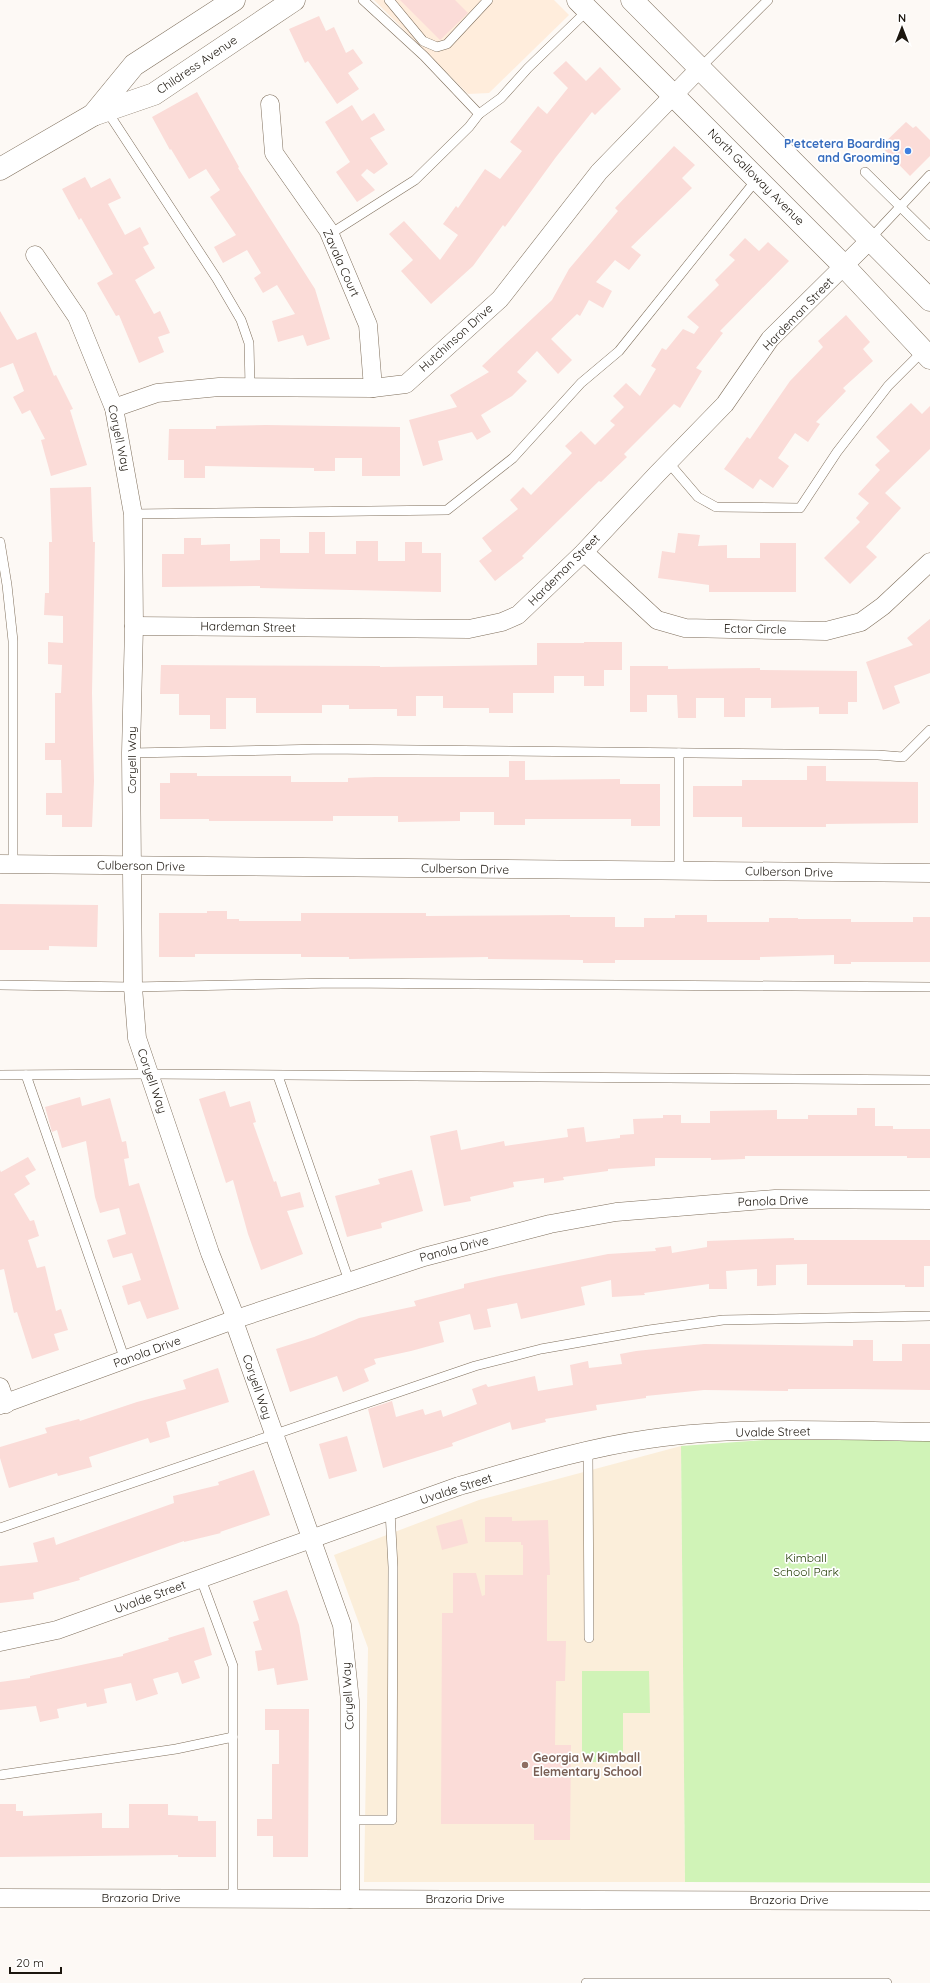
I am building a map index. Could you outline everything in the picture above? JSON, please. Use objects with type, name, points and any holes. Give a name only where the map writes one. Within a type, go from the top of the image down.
[{"type":"main road","name":"Childress Avenue","points":[[100,113],[134,65],[234,0]]},
{"type":"main road","name":"Childress Avenue","points":[[0,169],[100,113],[154,94],[294,0]]},
{"type":"main road","points":[[632,0],[930,300]]},
{"type":"main road","name":"North Galloway Avenue","points":[[583,5],[844,266],[926,354]]},
{"type":"street","name":"Hutchinson Drive","points":[[114,408],[157,393],[219,386],[373,388],[406,384],[500,299],[599,172],[699,69]]},
{"type":"street","name":"Zavala Court","points":[[270,104],[274,153],[330,234],[368,325],[373,388]]},
{"type":"street","name":"Hardeman Street","points":[[134,626],[469,629],[502,622],[518,615],[584,552],[668,462],[725,404],[770,339],[869,240]]},
{"type":"street","name":"Coryell Way","points":[[35,255],[77,317],[114,408],[133,514],[134,626],[131,753],[133,987],[137,1038],[210,1253],[236,1319],[235,1324],[342,1625],[350,1701],[350,1899]]},
{"type":"street","name":"Ector Circle","points":[[584,552],[656,620],[685,628],[826,631],[861,622],[883,606],[930,562]]},
{"type":"street","name":"Culberson Drive","points":[[6,865],[930,873]]},
{"type":"street","name":"Panola Drive","points":[[3,1405],[236,1319],[424,1256],[550,1224],[616,1212],[775,1199],[930,1200]]},
{"type":"street","points":[[0,1387],[3,1405]]},
{"type":"street","name":"Uvalde Street","points":[[0,1642],[56,1630],[390,1512],[459,1486],[588,1451],[649,1439],[699,1434],[777,1430],[930,1432]]},
{"type":"street","name":"Brazoria Drive","points":[[0,1898],[930,1901]]},
{"type":"lane","points":[[363,0],[424,56],[479,114]]},
{"type":"lane","points":[[389,0],[423,41],[437,46],[447,44],[488,0]]},
{"type":"lane","points":[[699,69],[768,0]]},
{"type":"lane","points":[[330,234],[415,180],[469,127],[479,114],[501,98],[583,5]]},
{"type":"lane","points":[[100,113],[217,279],[241,320],[249,343],[250,387]]},
{"type":"lane","points":[[865,172],[930,236]]},
{"type":"lane","points":[[869,240],[930,175]]},
{"type":"lane","points":[[133,514],[447,510],[513,458],[581,383],[619,350],[757,179]]},
{"type":"lane","points":[[668,462],[698,497],[716,507],[800,508],[837,452],[888,386],[926,354]]},
{"type":"lane","points":[[0,542],[7,585],[13,641],[6,865]]},
{"type":"lane","points":[[131,753],[324,749],[878,755],[903,757],[930,730]]},
{"type":"lane","points":[[679,753],[679,871]]},
{"type":"lane","points":[[0,985],[133,987],[351,984],[930,987]]},
{"type":"lane","points":[[0,1075],[149,1074],[930,1080]]},
{"type":"lane","points":[[26,1075],[125,1360]]},
{"type":"lane","points":[[278,1076],[349,1281]]},
{"type":"lane","points":[[0,1528],[475,1366],[564,1345],[649,1330],[723,1320],[930,1316]]},
{"type":"lane","points":[[588,1451],[589,1638]]},
{"type":"lane","points":[[350,1820],[392,1820],[393,1567],[390,1512]]},
{"type":"lane","points":[[201,1579],[234,1666],[234,1898]]},
{"type":"lane","points":[[0,1775],[176,1749],[234,1738]]},
{"type":"lane","points":[[586,1983],[887,1983]]},
{"type":"shaded area","points":[[374,0],[554,0],[569,15],[489,93],[468,94]]},
{"type":"shaded area","name":"Georgia W Kimball Elementary School","points":[[681,1446],[685,1882],[364,1882],[368,1648],[334,1555],[479,1500]]},
{"type":"green space","name":"Kimball School Park","points":[[765,1440],[930,1440],[930,1883],[685,1882],[681,1446]]},
{"type":"green space","points":[[582,1671],[649,1671],[650,1713],[623,1713],[623,1762],[582,1762]]},
{"type":"building","points":[[400,0],[455,0],[468,13],[440,40]]},
{"type":"building","points":[[319,16],[326,31],[334,27],[346,53],[353,49],[363,63],[348,73],[359,89],[337,104],[308,61],[305,63],[289,29]]},
{"type":"building","points":[[566,61],[586,81],[600,67],[621,89],[595,115],[592,112],[556,157],[505,227],[503,225],[473,266],[431,304],[401,271],[413,260],[389,234],[404,221],[440,260],[458,235],[443,224],[456,206],[458,208],[485,169],[500,179],[522,151],[510,142],[538,106],[547,114],[568,88],[553,73]]},
{"type":"building","points":[[197,92],[239,167],[238,168],[315,289],[330,339],[307,346],[303,335],[278,342],[272,321],[295,314],[277,285],[263,293],[254,278],[261,273],[247,250],[223,263],[214,247],[236,235],[210,197],[220,190],[206,169],[189,179],[171,149],[170,150],[152,117]]},
{"type":"building","points":[[352,105],[362,121],[374,113],[385,130],[370,138],[388,164],[374,174],[367,169],[361,175],[375,190],[357,202],[336,172],[350,162],[325,122]]},
{"type":"building","name":"P'etcetera Boarding and Grooming","points":[[906,122],[913,128],[916,126],[930,140],[930,156],[910,176],[881,146]]},
{"type":"building","points":[[674,146],[695,165],[682,178],[692,188],[631,247],[641,255],[629,270],[615,260],[596,282],[612,291],[603,308],[589,300],[580,316],[577,314],[551,339],[572,360],[558,374],[537,351],[517,372],[527,381],[512,396],[481,415],[491,432],[477,440],[472,432],[438,441],[443,460],[423,466],[409,420],[457,407],[450,395],[489,372],[482,366],[552,300],[569,269],[618,211],[615,208]]},
{"type":"building","points":[[85,177],[91,188],[110,178],[121,198],[108,204],[125,235],[140,227],[149,244],[143,247],[155,268],[135,280],[154,314],[160,311],[170,333],[158,337],[164,352],[139,363],[119,315],[116,316],[97,283],[113,274],[81,218],[79,220],[62,189]]},
{"type":"building","points":[[745,238],[759,251],[768,242],[789,261],[720,331],[723,333],[696,368],[702,371],[680,408],[674,404],[624,454],[627,457],[601,482],[599,481],[522,556],[524,558],[495,581],[479,561],[492,551],[482,538],[518,509],[510,500],[523,487],[531,495],[572,453],[565,446],[581,431],[595,445],[615,425],[610,421],[624,407],[613,396],[626,383],[640,396],[656,369],[651,366],[662,348],[666,350],[683,329],[694,334],[699,327],[687,317],[719,285],[715,280],[735,260],[729,255]]},
{"type":"building","points":[[0,311],[17,340],[36,332],[54,376],[56,375],[73,409],[70,410],[87,465],[51,476],[41,440],[45,439],[30,410],[22,414],[13,397],[24,391],[13,363],[0,368]]},
{"type":"building","points":[[846,315],[870,342],[863,349],[873,361],[843,388],[846,391],[816,422],[820,424],[808,442],[795,433],[778,458],[789,466],[773,488],[760,479],[753,489],[724,469],[747,437],[750,439],[790,381],[823,347],[818,341]]},
{"type":"building","points":[[911,403],[922,414],[930,406],[930,449],[885,493],[901,508],[866,547],[877,557],[850,584],[824,558],[860,522],[856,518],[869,503],[858,494],[880,470],[875,465],[890,451],[876,437]]},
{"type":"building","points":[[266,425],[400,427],[400,476],[362,476],[362,458],[335,458],[335,471],[314,471],[314,468],[205,466],[205,478],[184,478],[184,460],[168,460],[169,429],[216,429],[216,426]]},
{"type":"building","points":[[91,487],[93,542],[95,542],[92,693],[94,781],[92,827],[62,827],[62,815],[46,815],[46,793],[62,793],[61,760],[45,760],[45,743],[55,743],[55,693],[61,693],[62,665],[48,664],[48,642],[63,643],[63,616],[44,615],[45,593],[49,593],[49,542],[52,542],[50,488]]},
{"type":"building","points":[[309,532],[325,532],[325,554],[356,554],[356,541],[378,541],[378,561],[405,561],[405,542],[422,542],[422,553],[441,553],[441,592],[260,588],[260,586],[162,587],[162,554],[184,554],[184,538],[201,538],[201,545],[230,544],[230,561],[260,560],[260,539],[280,539],[280,553],[309,553]]},
{"type":"building","points":[[678,533],[700,535],[698,546],[727,545],[727,558],[760,558],[760,543],[796,543],[796,592],[709,592],[709,585],[658,578],[662,551],[675,553]]},
{"type":"building","points":[[930,619],[930,673],[894,686],[900,703],[883,710],[866,662],[913,645],[907,638]]},
{"type":"building","points":[[622,642],[622,670],[604,670],[604,686],[584,686],[584,676],[554,676],[554,693],[513,693],[513,713],[489,713],[489,708],[443,708],[443,696],[416,696],[416,716],[397,716],[397,709],[349,709],[349,705],[322,705],[322,713],[256,713],[256,698],[226,698],[226,729],[210,729],[210,715],[179,715],[179,694],[160,694],[161,665],[380,667],[537,665],[537,643]]},
{"type":"building","points":[[630,666],[668,666],[668,669],[760,668],[760,670],[857,671],[857,702],[848,702],[848,714],[819,714],[819,707],[771,708],[771,698],[745,698],[745,717],[724,717],[724,698],[696,698],[696,718],[678,718],[677,695],[647,695],[647,712],[630,712]]},
{"type":"building","points":[[509,761],[525,761],[525,780],[620,779],[620,784],[660,784],[660,826],[631,826],[631,819],[525,819],[525,825],[494,825],[494,812],[460,812],[460,821],[398,822],[398,816],[333,816],[333,821],[209,821],[209,819],[160,819],[160,783],[170,783],[170,773],[197,773],[197,776],[291,776],[291,782],[348,782],[348,778],[375,777],[509,777]]},
{"type":"building","points":[[807,766],[826,766],[826,781],[918,782],[918,823],[826,824],[826,827],[742,827],[742,817],[693,817],[693,786],[742,786],[742,780],[807,780]]},
{"type":"building","points":[[0,904],[98,905],[97,947],[49,946],[49,950],[0,950]]},
{"type":"building","points":[[207,911],[227,911],[227,919],[239,919],[239,921],[301,921],[301,913],[426,913],[426,916],[570,915],[570,917],[615,917],[615,927],[644,927],[644,918],[675,918],[675,915],[707,915],[707,922],[769,922],[769,918],[798,918],[851,919],[851,922],[913,922],[913,917],[930,917],[930,962],[851,962],[851,964],[834,964],[834,955],[760,957],[760,960],[615,960],[615,963],[583,963],[583,960],[488,959],[488,957],[349,959],[349,957],[301,957],[301,954],[195,954],[195,957],[159,957],[159,913],[207,913]]},
{"type":"building","points":[[225,1091],[230,1107],[250,1101],[256,1122],[253,1123],[274,1182],[276,1181],[281,1197],[300,1192],[304,1207],[287,1211],[303,1254],[261,1270],[248,1234],[233,1180],[226,1183],[199,1099]]},
{"type":"building","points":[[80,1097],[82,1106],[110,1098],[122,1142],[126,1141],[129,1158],[124,1159],[129,1186],[139,1183],[179,1309],[147,1319],[140,1301],[128,1305],[122,1286],[141,1280],[132,1253],[113,1258],[107,1240],[126,1234],[119,1208],[100,1213],[95,1197],[86,1141],[62,1148],[57,1130],[52,1132],[45,1107]]},
{"type":"building","points":[[857,1108],[875,1108],[875,1126],[893,1126],[893,1129],[930,1129],[930,1158],[907,1158],[907,1156],[745,1156],[745,1159],[711,1160],[711,1158],[655,1158],[655,1166],[608,1169],[608,1171],[563,1177],[564,1180],[544,1183],[544,1178],[513,1182],[514,1187],[470,1197],[471,1201],[444,1206],[430,1136],[457,1130],[461,1150],[504,1141],[505,1146],[568,1137],[567,1129],[584,1127],[586,1142],[620,1138],[620,1135],[634,1134],[633,1119],[663,1118],[663,1115],[681,1115],[681,1123],[710,1123],[710,1111],[777,1110],[777,1119],[808,1119],[808,1115],[857,1115]]},
{"type":"building","points":[[28,1157],[36,1170],[25,1176],[30,1184],[14,1194],[30,1221],[34,1220],[39,1236],[28,1240],[37,1268],[45,1266],[56,1311],[61,1309],[68,1330],[54,1334],[59,1350],[32,1359],[17,1312],[14,1313],[4,1269],[0,1270],[0,1170],[1,1172]]},
{"type":"building","points":[[412,1170],[423,1211],[381,1223],[382,1228],[347,1237],[335,1196],[380,1184],[378,1179]]},
{"type":"building","points":[[794,1238],[794,1240],[930,1240],[930,1266],[924,1266],[924,1287],[905,1287],[905,1285],[807,1285],[807,1264],[776,1265],[776,1285],[757,1286],[757,1269],[726,1271],[727,1289],[709,1289],[709,1284],[644,1293],[645,1295],[612,1297],[611,1280],[581,1287],[585,1305],[521,1319],[517,1303],[487,1309],[491,1327],[474,1330],[470,1314],[439,1322],[444,1342],[374,1359],[376,1364],[364,1369],[369,1381],[343,1392],[337,1376],[290,1392],[276,1349],[314,1337],[359,1318],[416,1306],[414,1301],[464,1288],[464,1284],[499,1276],[608,1254],[656,1251],[655,1248],[671,1246],[672,1253],[707,1247],[707,1241]]},
{"type":"building","points":[[853,1340],[873,1340],[873,1361],[902,1361],[902,1344],[930,1344],[930,1390],[704,1390],[646,1396],[646,1398],[596,1405],[597,1410],[545,1419],[546,1422],[512,1430],[510,1422],[452,1443],[453,1446],[383,1468],[368,1409],[392,1401],[396,1417],[423,1409],[425,1415],[441,1410],[443,1417],[477,1404],[472,1389],[486,1384],[488,1387],[535,1376],[538,1391],[573,1385],[570,1365],[588,1361],[589,1368],[622,1364],[620,1354],[636,1351],[704,1344],[853,1346]]},
{"type":"building","points":[[218,1368],[229,1402],[166,1422],[170,1437],[150,1443],[148,1438],[89,1457],[92,1467],[58,1476],[57,1473],[9,1488],[0,1458],[0,1447],[47,1433],[45,1428],[79,1419],[80,1421],[137,1402],[186,1389],[183,1380]]},
{"type":"building","points":[[347,1436],[357,1471],[329,1479],[319,1444]]},
{"type":"building","points":[[254,1470],[270,1515],[220,1532],[221,1533],[184,1541],[79,1578],[80,1580],[33,1593],[34,1599],[0,1603],[0,1566],[38,1562],[33,1543],[54,1537],[56,1545],[174,1503],[173,1496],[219,1485],[218,1482]]},
{"type":"building","points":[[485,1517],[512,1517],[512,1521],[548,1520],[550,1575],[547,1575],[547,1641],[566,1641],[565,1681],[556,1681],[555,1745],[571,1745],[570,1840],[534,1840],[534,1824],[441,1824],[442,1613],[453,1613],[453,1573],[476,1573],[482,1596],[485,1595],[485,1575],[523,1575],[523,1545],[521,1545],[521,1542],[485,1542]]},
{"type":"building","points":[[462,1519],[468,1543],[442,1550],[436,1526]]},
{"type":"building","points":[[287,1590],[299,1625],[308,1680],[277,1685],[274,1668],[258,1671],[255,1651],[262,1650],[253,1622],[259,1620],[253,1601]]},
{"type":"building","points":[[204,1627],[212,1655],[194,1661],[200,1678],[182,1684],[178,1672],[153,1679],[158,1694],[136,1701],[131,1683],[104,1689],[107,1703],[87,1707],[86,1703],[57,1709],[59,1718],[40,1722],[36,1706],[0,1710],[0,1682],[30,1678],[30,1676],[123,1656],[123,1654],[169,1640],[168,1638]]},
{"type":"building","points":[[265,1709],[309,1709],[308,1857],[273,1857],[273,1836],[257,1836],[257,1819],[272,1819],[272,1764],[279,1764],[279,1730],[265,1730]]},
{"type":"building","points":[[0,1804],[16,1804],[16,1811],[23,1811],[23,1816],[102,1813],[102,1828],[129,1828],[129,1804],[168,1804],[168,1815],[198,1816],[198,1821],[216,1821],[216,1857],[178,1857],[178,1855],[0,1857]]},
{"type":"place","name":"P'etcetera Boarding and Grooming","points":[[908,151]]},
{"type":"place","name":"Georgia W Kimball Elementary School","points":[[525,1765]]}]
